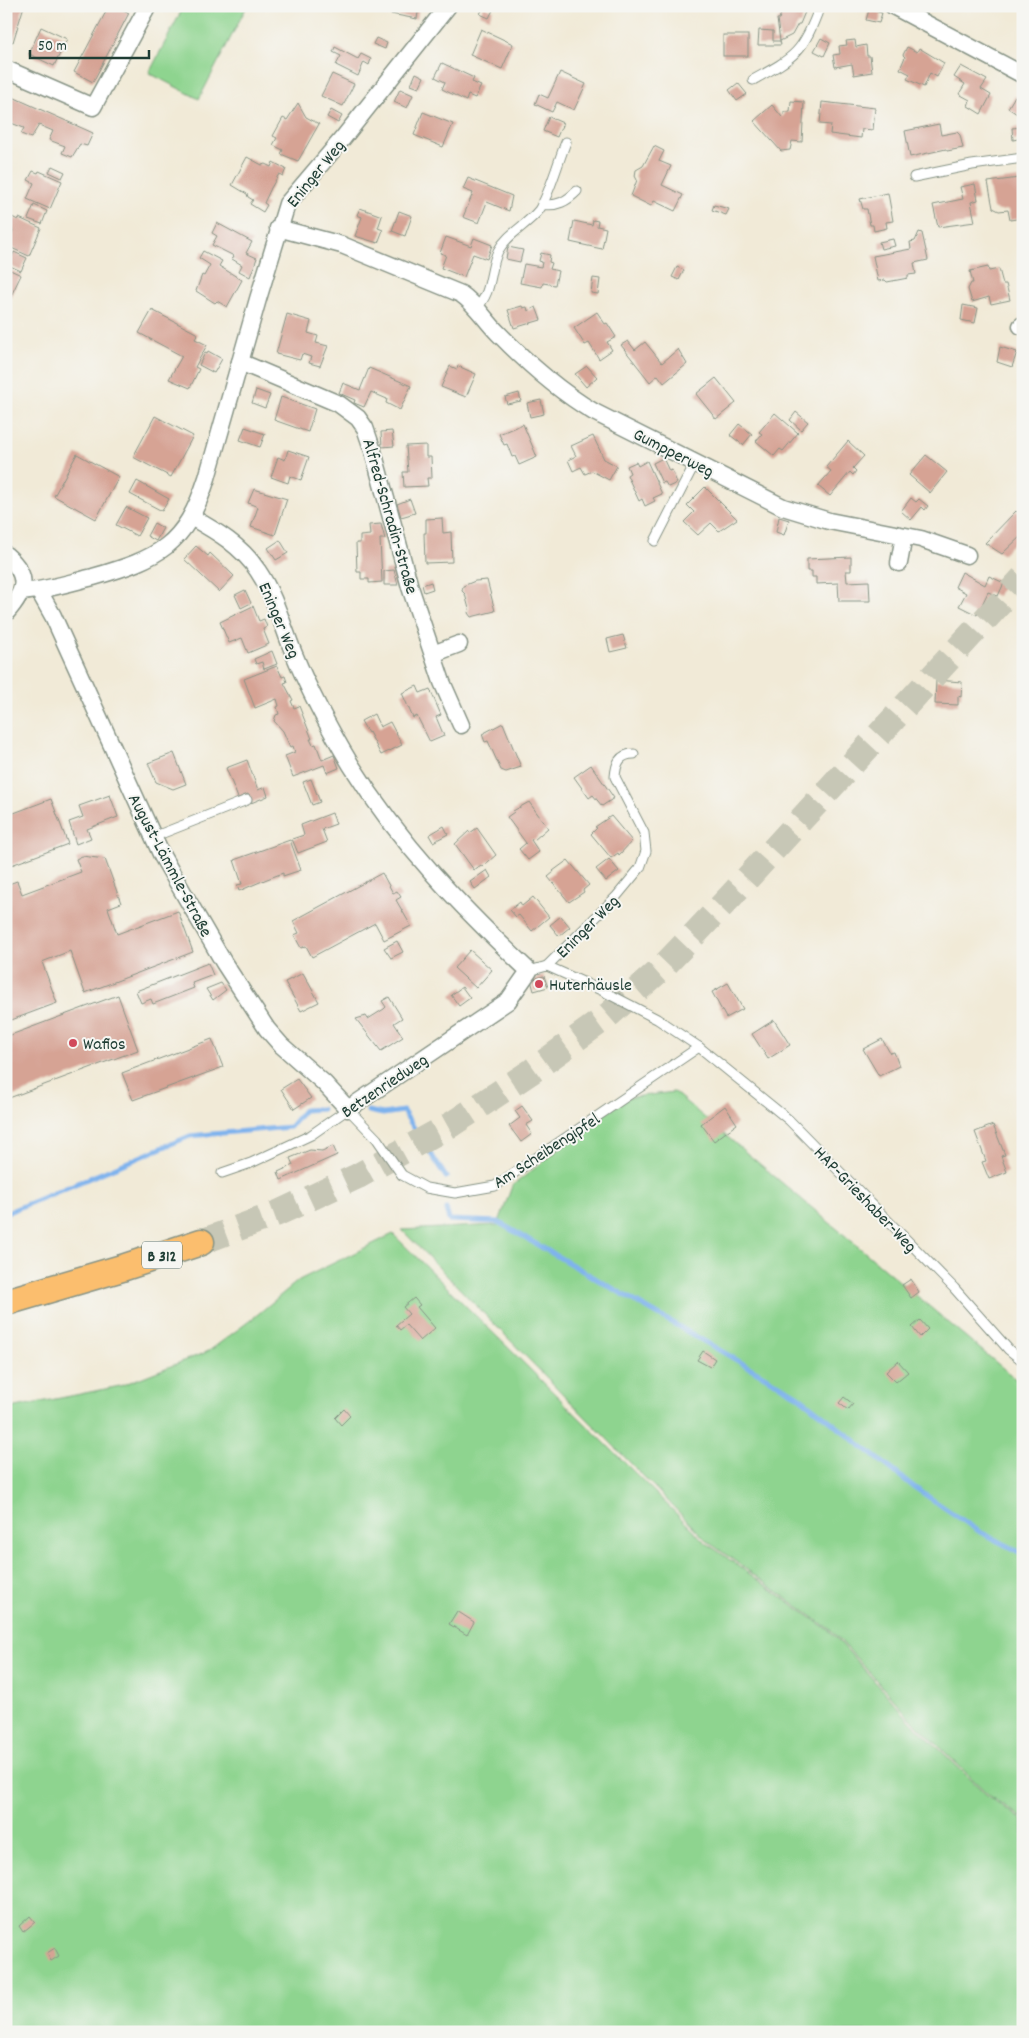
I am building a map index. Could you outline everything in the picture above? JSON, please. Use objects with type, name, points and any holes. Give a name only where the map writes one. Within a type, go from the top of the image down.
[{"type":"main road","name":"B 312","points":[[6,1302],[122,1268],[201,1242]]},
{"type":"street","points":[[6,69],[93,107],[148,6]]},
{"type":"street","name":"Eninger Weg","points":[[448,6],[339,144],[292,196],[283,213],[208,478],[191,517],[232,543],[258,570],[311,693],[352,766],[389,822],[450,894],[529,971]]},
{"type":"street","points":[[904,9],[1023,76]]},
{"type":"street","name":"Gumpperweg","points":[[278,228],[342,245],[451,289],[469,299],[497,332],[538,372],[565,394],[594,412],[774,503],[799,513],[829,521],[941,544],[968,555]]},
{"type":"street","name":"Alfred-Schradin-Straße","points":[[240,362],[339,404],[358,418],[365,428],[373,450],[410,587],[442,682],[461,726]]},
{"type":"street","points":[[22,592],[39,591],[130,566],[144,560],[167,546],[191,517]]},
{"type":"street","points":[[899,563],[904,536]]},
{"type":"street","points":[[6,555],[16,564],[23,581],[22,592],[6,614]]},
{"type":"street","name":"August-Lämmle-Straße","points":[[39,591],[54,616],[153,837],[182,894],[254,1011],[281,1044],[324,1083],[348,1109]]},
{"type":"street","points":[[433,654],[459,644]]},
{"type":"street","name":"Betzenriedweg","points":[[348,1109],[508,1001],[529,971]]},
{"type":"lane","points":[[753,80],[785,63],[794,54],[808,36],[820,6]]},
{"type":"lane","points":[[476,308],[482,303],[489,287],[499,251],[503,244],[536,213],[542,204],[566,142]]},
{"type":"lane","points":[[914,177],[972,164],[1023,158]]},
{"type":"lane","points":[[542,204],[556,204],[566,200],[577,191]]},
{"type":"lane","points":[[655,541],[695,463]]},
{"type":"lane","name":"Eninger Weg","points":[[529,971],[547,966],[616,898],[640,868],[646,851],[644,833],[615,777],[618,761],[623,756],[634,754]]},
{"type":"lane","points":[[153,837],[247,800]]},
{"type":"lane","name":"HAP-Grieshaber-Weg","points":[[547,966],[631,1004],[657,1019],[699,1048],[789,1120],[954,1288],[1009,1350],[1023,1362]]},
{"type":"lane","name":"Am Scheibengipfel","points":[[348,1109],[376,1139],[402,1175],[426,1188],[455,1193],[477,1190],[495,1186],[699,1048]]},
{"type":"lane","name":"Betzenriedweg","points":[[222,1173],[251,1163],[311,1135],[348,1109]]},
{"type":"green space","points":[[184,6],[247,6],[199,99],[149,73]]},
{"type":"green space","points":[[674,1092],[1023,1385],[1023,1818],[991,1797],[912,1720],[832,1631],[707,1541],[402,1230],[498,1225],[512,1186],[625,1098]]},
{"type":"green space","points":[[393,1234],[705,1542],[831,1632],[910,1721],[990,1798],[1023,1820],[1023,2032],[6,2032],[6,1409],[120,1386],[209,1351],[252,1319],[299,1280]]},
{"type":"building","points":[[6,6],[24,6],[13,42],[6,40]]},
{"type":"building","points":[[109,6],[116,6],[129,13],[93,82],[74,72]]},
{"type":"building","points":[[392,6],[419,6],[417,19],[391,14]]},
{"type":"building","points":[[484,6],[493,10],[489,18],[480,14]]},
{"type":"building","points":[[784,6],[805,6],[805,12],[800,24],[798,24],[792,35],[780,41],[777,19],[779,19]]},
{"type":"building","points":[[869,10],[882,13],[879,23],[866,20]]},
{"type":"building","points":[[41,27],[67,39],[54,66],[29,54]]},
{"type":"building","points":[[481,29],[513,44],[502,69],[470,55]]},
{"type":"building","points":[[759,30],[773,31],[773,41],[780,41],[781,45],[758,45]]},
{"type":"building","points":[[723,35],[748,35],[748,56],[723,56]]},
{"type":"building","points":[[376,38],[387,43],[385,49],[373,44]]},
{"type":"building","points":[[821,38],[830,43],[824,56],[814,51]]},
{"type":"building","points":[[855,40],[856,47],[866,45],[867,56],[870,56],[872,72],[854,75],[852,64],[835,67],[833,55],[840,54],[839,46],[847,45],[846,41]]},
{"type":"building","points":[[335,47],[358,59],[361,54],[371,59],[369,65],[364,62],[358,76],[336,65],[341,56],[333,52]]},
{"type":"building","points":[[907,47],[917,52],[919,48],[944,63],[937,77],[930,73],[924,87],[907,79],[910,74],[900,69]]},
{"type":"building","points":[[442,63],[474,78],[472,82],[481,86],[475,98],[468,95],[466,101],[442,89],[445,82],[435,77]]},
{"type":"building","points":[[961,66],[987,80],[981,89],[991,95],[981,114],[968,106],[970,100],[959,94],[965,84],[954,77]]},
{"type":"building","points":[[560,72],[586,84],[574,110],[557,102],[552,112],[535,104],[539,94],[548,98]]},
{"type":"building","points":[[416,73],[424,77],[419,88],[411,85]]},
{"type":"building","points":[[332,74],[354,84],[343,106],[321,96]]},
{"type":"building","points":[[738,83],[747,94],[737,101],[729,90]]},
{"type":"building","points":[[400,89],[413,95],[407,108],[394,102]]},
{"type":"building","points":[[6,94],[93,133],[87,146],[80,144],[72,157],[62,153],[65,146],[49,140],[53,131],[39,125],[31,138],[21,134],[24,128],[6,121]]},
{"type":"building","points":[[1015,96],[1023,100],[1023,118],[1008,108]]},
{"type":"building","points":[[791,101],[804,102],[802,142],[792,141],[790,150],[781,151],[754,121],[772,105],[782,117],[784,112],[790,112]]},
{"type":"building","points":[[822,102],[875,108],[873,130],[862,129],[861,138],[830,134],[831,125],[820,124]]},
{"type":"building","points":[[298,103],[306,117],[319,124],[298,161],[281,154],[283,150],[273,145],[277,138],[273,136],[283,118],[287,120]]},
{"type":"building","points":[[331,110],[342,116],[338,123],[327,117]]},
{"type":"building","points":[[423,112],[453,124],[443,147],[414,135]]},
{"type":"building","points":[[549,117],[563,123],[557,137],[543,131]]},
{"type":"building","points":[[939,124],[941,135],[957,132],[960,135],[963,148],[947,151],[946,149],[910,157],[905,131]]},
{"type":"building","points":[[1023,127],[1023,138],[1013,140],[1012,128]]},
{"type":"building","points":[[654,146],[664,151],[659,161],[671,166],[662,185],[683,195],[675,211],[654,201],[651,206],[631,196],[637,180],[635,176],[636,170],[643,166]]},
{"type":"building","points":[[247,157],[262,165],[265,164],[271,167],[273,162],[286,169],[283,176],[279,174],[271,188],[264,203],[267,205],[263,212],[250,204],[253,200],[247,194],[232,185]]},
{"type":"building","points":[[52,166],[65,172],[62,178],[49,172]]},
{"type":"building","points":[[33,171],[38,173],[39,171],[62,181],[50,209],[27,199],[34,183],[28,180]]},
{"type":"building","points":[[468,178],[512,196],[509,211],[487,202],[479,223],[463,217],[473,193],[463,189]]},
{"type":"building","points":[[1019,178],[1021,192],[1023,192],[1023,218],[1010,220],[1008,210],[999,211],[993,208],[988,182]]},
{"type":"building","points":[[975,184],[978,200],[971,202],[975,222],[938,227],[933,205],[963,199],[960,187]]},
{"type":"building","points":[[888,193],[893,221],[886,222],[887,228],[874,231],[873,225],[870,225],[867,209],[863,209],[860,199]]},
{"type":"building","points":[[34,205],[47,211],[42,224],[28,219]]},
{"type":"building","points":[[714,205],[729,209],[726,215],[712,210]]},
{"type":"building","points":[[360,208],[382,216],[378,228],[383,230],[378,243],[355,236],[362,217],[357,215]]},
{"type":"building","points":[[399,211],[412,216],[405,236],[392,231]]},
{"type":"building","points":[[12,217],[18,220],[19,218],[41,228],[29,256],[7,246],[13,230],[8,227]]},
{"type":"building","points":[[593,220],[598,221],[597,226],[606,228],[602,249],[570,242],[574,221],[592,225]]},
{"type":"building","points":[[217,223],[252,242],[246,253],[257,258],[250,277],[239,271],[242,265],[232,259],[234,256],[212,245],[217,236],[212,233]]},
{"type":"building","points":[[919,232],[922,233],[928,260],[914,263],[916,274],[908,275],[908,278],[887,282],[885,280],[878,281],[873,256],[911,249],[910,242],[915,241]]},
{"type":"building","points":[[446,237],[471,246],[474,238],[492,245],[487,259],[473,254],[464,277],[441,268],[446,255],[440,253]]},
{"type":"building","points":[[893,239],[895,246],[881,249],[879,242]]},
{"type":"building","points":[[508,247],[523,250],[520,262],[506,259]]},
{"type":"building","points":[[203,251],[222,261],[219,266],[242,280],[227,307],[217,301],[215,303],[196,291],[202,275],[204,276],[210,265],[199,258]]},
{"type":"building","points":[[14,252],[27,258],[21,271],[8,265]]},
{"type":"building","points":[[541,253],[550,255],[549,262],[552,263],[550,269],[558,271],[555,285],[543,283],[542,287],[520,283],[524,264],[541,267],[542,262],[539,261]]},
{"type":"building","points":[[677,267],[684,270],[679,280],[672,277]]},
{"type":"building","points":[[988,267],[989,271],[999,269],[1003,284],[1006,284],[1010,300],[991,304],[989,297],[972,302],[968,289],[971,283],[973,283],[970,271]]},
{"type":"building","points":[[6,268],[21,275],[8,302],[6,301]]},
{"type":"building","points":[[593,278],[600,279],[598,294],[591,293]]},
{"type":"building","points":[[963,305],[978,308],[975,323],[961,320]]},
{"type":"building","points":[[522,306],[523,308],[527,307],[528,311],[536,307],[541,320],[514,328],[508,310]]},
{"type":"building","points":[[152,310],[198,334],[195,339],[207,345],[195,367],[199,369],[190,388],[169,379],[182,356],[139,333]]},
{"type":"building","points":[[597,312],[616,337],[607,342],[612,350],[599,359],[589,343],[585,345],[574,328]]},
{"type":"building","points":[[287,314],[311,321],[308,333],[318,336],[316,343],[328,346],[320,366],[309,363],[311,357],[302,354],[300,360],[276,354]]},
{"type":"building","points":[[628,341],[635,350],[645,342],[662,363],[678,349],[687,364],[664,383],[658,375],[650,382],[621,345]]},
{"type":"building","points":[[1000,347],[1017,352],[1012,367],[997,362]]},
{"type":"building","points":[[208,351],[222,359],[214,373],[199,365]]},
{"type":"building","points":[[450,366],[457,369],[458,366],[476,374],[466,397],[441,387]]},
{"type":"building","points":[[587,366],[597,377],[586,387],[575,374]]},
{"type":"building","points":[[369,368],[411,386],[400,410],[386,403],[387,399],[371,392],[364,407],[354,403],[355,400],[339,393],[343,383],[360,390]]},
{"type":"building","points":[[716,378],[736,403],[716,419],[696,394]]},
{"type":"building","points":[[256,390],[270,395],[265,408],[252,403]]},
{"type":"building","points":[[519,393],[521,401],[507,404],[505,397]]},
{"type":"building","points":[[281,397],[315,409],[308,432],[274,420]]},
{"type":"building","points":[[541,400],[544,414],[530,417],[527,403]]},
{"type":"building","points":[[796,412],[808,422],[801,430],[790,420]]},
{"type":"building","points":[[775,413],[798,433],[783,451],[780,449],[774,456],[756,441],[762,434],[759,432]]},
{"type":"building","points":[[155,416],[193,436],[171,477],[133,457]]},
{"type":"building","points":[[523,424],[537,457],[519,465],[515,456],[512,457],[507,444],[504,445],[499,434]]},
{"type":"building","points":[[739,424],[752,434],[743,445],[730,435]]},
{"type":"building","points":[[245,427],[265,434],[260,447],[240,440]]},
{"type":"building","points":[[392,431],[394,446],[382,447],[381,432]]},
{"type":"building","points":[[593,436],[604,459],[617,466],[609,480],[592,471],[585,474],[581,467],[573,471],[568,460],[576,456],[571,446]]},
{"type":"building","points":[[848,441],[864,456],[853,468],[856,471],[853,475],[850,472],[830,496],[818,486],[831,471],[826,467]]},
{"type":"building","points":[[426,445],[426,457],[431,457],[432,478],[427,478],[428,486],[404,487],[403,472],[408,472],[406,446]]},
{"type":"building","points":[[288,450],[309,457],[301,480],[290,476],[288,483],[271,477],[278,457],[285,460]]},
{"type":"building","points":[[77,454],[119,477],[96,519],[54,496]]},
{"type":"building","points":[[926,455],[947,472],[930,493],[909,475]]},
{"type":"building","points":[[663,458],[669,471],[672,470],[677,483],[668,487],[665,482],[662,483],[653,463]]},
{"type":"building","points":[[647,461],[662,494],[653,498],[655,501],[645,506],[642,499],[639,501],[627,475],[630,473],[627,466],[636,462],[638,466]]},
{"type":"building","points":[[137,481],[169,499],[162,511],[130,494]]},
{"type":"building","points":[[705,487],[737,519],[719,531],[711,523],[698,535],[684,522],[694,512],[687,505]]},
{"type":"building","points":[[254,489],[287,499],[275,535],[251,527],[258,507],[248,503]]},
{"type":"building","points":[[911,498],[916,502],[919,499],[928,506],[925,510],[922,507],[911,520],[901,511]]},
{"type":"building","points":[[410,499],[415,513],[401,517],[397,504]]},
{"type":"building","points":[[126,507],[147,518],[137,536],[116,525]]},
{"type":"building","points":[[1022,508],[1023,534],[1002,554],[985,543],[1016,511]]},
{"type":"building","points":[[779,517],[789,520],[784,535],[776,532]]},
{"type":"building","points":[[442,518],[443,533],[451,532],[452,562],[425,563],[424,533],[426,533],[426,519]]},
{"type":"building","points":[[154,523],[163,528],[156,541],[147,536]]},
{"type":"building","points":[[381,524],[385,539],[380,539],[382,582],[369,583],[369,579],[361,579],[361,572],[357,572],[356,543],[360,543],[360,536],[370,535],[369,525]]},
{"type":"building","points":[[280,540],[288,553],[276,560],[268,548]]},
{"type":"building","points":[[196,546],[208,556],[210,553],[234,576],[219,592],[184,559]]},
{"type":"building","points":[[851,557],[851,571],[846,571],[847,582],[869,581],[870,601],[839,601],[838,583],[816,584],[816,577],[812,577],[812,571],[807,571],[807,559]]},
{"type":"building","points":[[394,570],[398,585],[384,585],[384,571]]},
{"type":"building","points":[[962,572],[985,585],[989,576],[1004,583],[998,596],[988,592],[977,615],[959,606],[966,593],[955,587]]},
{"type":"building","points":[[487,580],[495,611],[471,617],[468,613],[469,609],[465,594],[462,591],[463,586],[475,581]]},
{"type":"building","points":[[431,582],[433,589],[424,592],[422,585]]},
{"type":"building","points":[[245,590],[251,603],[241,608],[235,595]]},
{"type":"building","points":[[253,606],[259,621],[264,619],[267,627],[263,629],[269,644],[248,653],[242,638],[229,643],[220,622]]},
{"type":"building","points":[[623,635],[627,648],[610,652],[607,639]]},
{"type":"building","points":[[272,651],[277,664],[264,669],[262,662],[256,664],[254,659]]},
{"type":"building","points":[[277,666],[282,677],[285,676],[287,682],[284,683],[293,700],[291,701],[294,708],[299,706],[312,739],[310,739],[313,745],[316,744],[322,760],[334,755],[339,768],[327,773],[324,765],[293,777],[285,756],[295,752],[293,746],[290,747],[283,731],[274,721],[276,715],[279,714],[277,699],[255,708],[244,679]]},
{"type":"building","points":[[936,680],[962,682],[961,697],[958,696],[958,705],[935,704]]},
{"type":"building","points":[[417,686],[420,693],[430,689],[441,715],[436,717],[444,736],[430,742],[417,716],[413,718],[402,693]]},
{"type":"building","points":[[374,714],[380,727],[390,722],[402,745],[381,755],[361,721]]},
{"type":"building","points":[[503,723],[521,767],[506,772],[501,770],[488,741],[485,742],[482,734]]},
{"type":"building","points":[[174,753],[186,784],[173,789],[156,782],[148,763]]},
{"type":"building","points":[[247,760],[258,790],[265,787],[268,796],[251,803],[248,794],[238,798],[226,768]]},
{"type":"building","points":[[591,765],[614,798],[602,806],[593,795],[589,798],[574,777]]},
{"type":"building","points":[[311,779],[320,802],[312,805],[303,782]]},
{"type":"building","points":[[110,795],[118,817],[87,829],[91,838],[76,844],[69,822],[83,817],[79,806]]},
{"type":"building","points":[[51,799],[68,844],[6,867],[6,816]]},
{"type":"building","points":[[529,802],[548,828],[534,840],[531,840],[539,852],[528,860],[519,849],[526,843],[507,817],[513,811]]},
{"type":"building","points":[[332,813],[336,824],[322,829],[327,842],[298,853],[292,839],[304,835],[301,825]]},
{"type":"building","points":[[611,816],[632,841],[619,855],[618,853],[611,858],[591,834],[597,828],[595,827]]},
{"type":"building","points":[[444,826],[448,834],[433,842],[429,835]]},
{"type":"building","points":[[477,828],[496,855],[482,867],[481,865],[474,870],[455,844],[469,831],[470,833]]},
{"type":"building","points":[[290,840],[301,870],[283,876],[283,873],[239,891],[237,885],[242,884],[234,860]]},
{"type":"building","points":[[82,856],[105,859],[121,903],[108,908],[117,934],[178,911],[193,952],[85,993],[70,951],[42,962],[57,1003],[6,1022],[6,885],[17,881],[22,894],[81,872],[76,859]]},
{"type":"building","points":[[609,859],[619,871],[606,881],[596,869]]},
{"type":"building","points":[[568,860],[589,885],[583,890],[584,892],[569,902],[548,877]]},
{"type":"building","points":[[487,870],[491,877],[475,889],[470,882]]},
{"type":"building","points":[[382,873],[393,893],[397,891],[401,897],[396,900],[411,926],[384,940],[375,923],[312,957],[306,946],[301,948],[294,935],[299,933],[293,921]]},
{"type":"building","points":[[533,897],[549,917],[532,931],[519,915],[516,917],[510,910],[520,902],[522,906]]},
{"type":"building","points":[[561,916],[570,927],[559,936],[550,925]]},
{"type":"building","points":[[397,941],[403,952],[391,958],[384,948]]},
{"type":"building","points":[[470,950],[492,970],[476,988],[454,968]]},
{"type":"building","points":[[208,963],[213,975],[192,983],[194,988],[153,1004],[151,999],[141,1003],[136,991]]},
{"type":"building","points":[[303,973],[319,1002],[301,1011],[285,982]]},
{"type":"building","name":"Huterhäusle","points":[[544,976],[548,987],[534,991],[531,980]]},
{"type":"building","points":[[221,983],[226,990],[213,1000],[206,989]]},
{"type":"building","points":[[728,983],[743,1009],[726,1018],[712,992]]},
{"type":"building","points":[[462,987],[470,998],[459,1006],[451,995]]},
{"type":"building","name":"Wafios","points":[[118,995],[138,1050],[9,1098],[6,1090],[6,1031],[8,1036]]},
{"type":"building","points":[[389,997],[402,1018],[394,1023],[403,1037],[381,1051],[356,1019],[366,1016],[368,1019],[384,1009],[386,1007],[382,1001]]},
{"type":"building","points":[[774,1020],[790,1045],[768,1059],[752,1034]]},
{"type":"building","points":[[212,1039],[223,1067],[133,1100],[122,1073]]},
{"type":"building","points":[[882,1039],[890,1053],[894,1052],[899,1066],[879,1076],[863,1049]]},
{"type":"building","points":[[297,1079],[311,1098],[294,1109],[281,1089]]},
{"type":"building","points":[[522,1106],[533,1121],[526,1125],[532,1134],[521,1142],[509,1126],[520,1118],[515,1111]]},
{"type":"building","points":[[725,1106],[737,1124],[714,1141],[701,1124]]},
{"type":"building","points":[[993,1125],[1005,1155],[1001,1156],[1007,1172],[989,1179],[982,1162],[986,1161],[975,1132]]},
{"type":"building","points":[[333,1146],[337,1155],[281,1180],[278,1172],[293,1165],[290,1158],[310,1150],[322,1151]]},
{"type":"building","points":[[911,1279],[919,1292],[911,1298],[902,1285]]},
{"type":"building","points":[[414,1298],[420,1305],[417,1307],[435,1328],[420,1341],[406,1325],[400,1330],[396,1325],[409,1314],[403,1307]]},
{"type":"building","points":[[920,1320],[928,1329],[920,1337],[912,1327]]},
{"type":"building","points":[[703,1351],[715,1359],[710,1367],[697,1360]]},
{"type":"building","points":[[898,1361],[908,1372],[896,1382],[886,1372]]},
{"type":"building","points":[[844,1397],[853,1404],[848,1410],[839,1403]]},
{"type":"building","points":[[344,1409],[350,1416],[341,1425],[335,1418]]},
{"type":"building","points":[[457,1611],[474,1622],[467,1635],[449,1624]]},
{"type":"building","points":[[30,1916],[35,1922],[23,1932],[19,1926]]},
{"type":"building","points":[[55,1948],[59,1956],[51,1961],[47,1953]]},
{"type":"waterway","points":[[6,1213],[190,1136],[290,1127],[304,1110],[322,1109]]},
{"type":"waterway","points":[[368,1111],[383,1114],[403,1111],[446,1177]]},
{"type":"waterway","points":[[446,1209],[449,1220],[498,1222],[797,1395],[914,1487],[980,1532],[1023,1554]]},
{"type":"tunnel","points":[[201,1242],[278,1213],[358,1176],[452,1124],[532,1071],[605,1018],[662,968],[730,897],[1023,578]]},
{"type":"place","name":"Huterhäusle","points":[[539,984]]},
{"type":"place","name":"Wafios","points":[[73,1043]]}]
